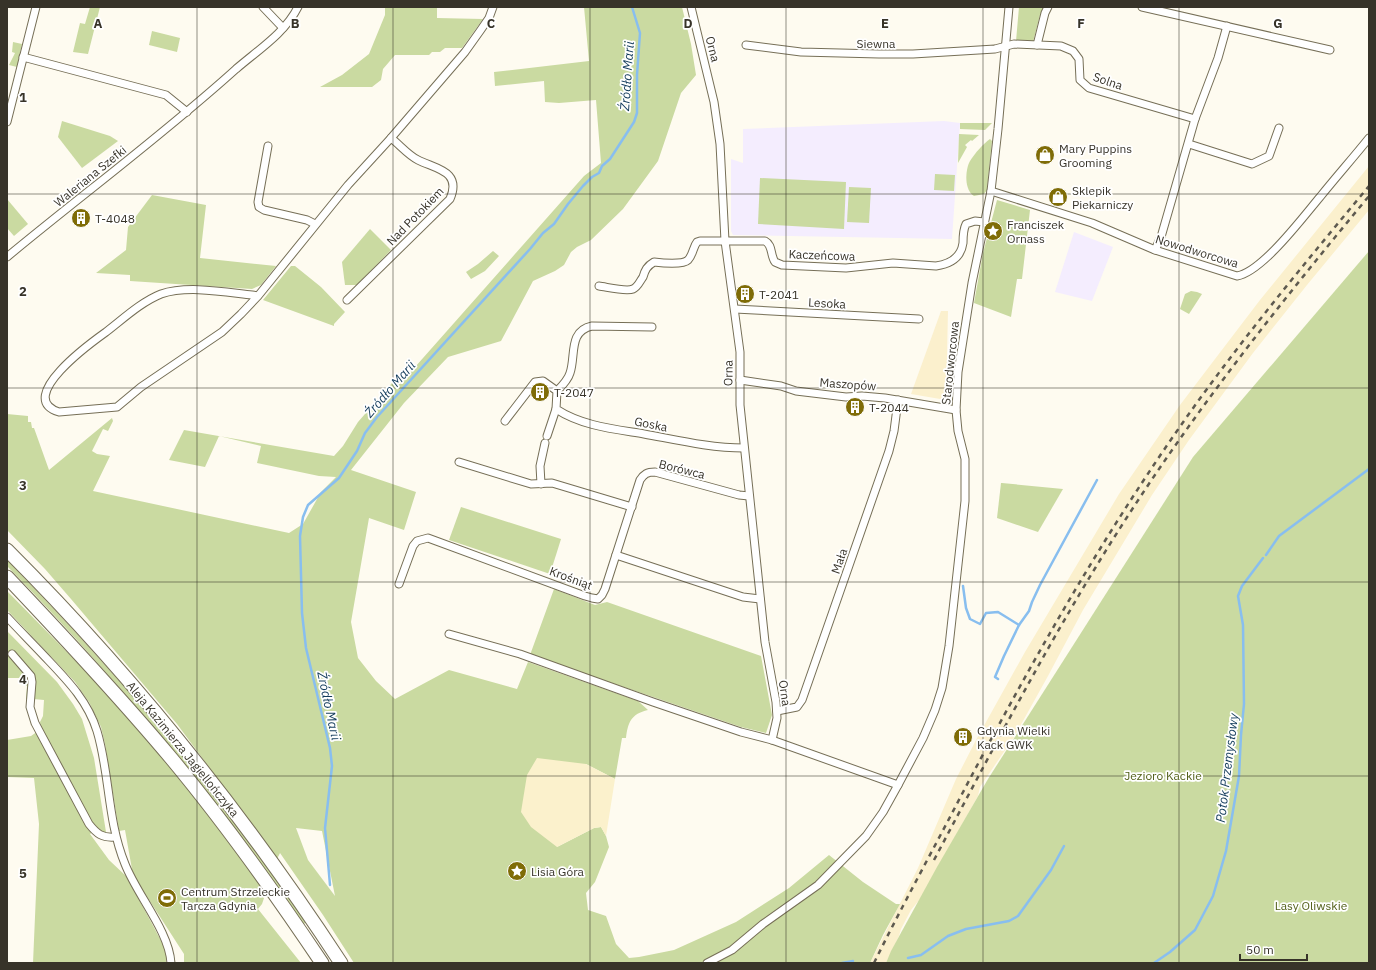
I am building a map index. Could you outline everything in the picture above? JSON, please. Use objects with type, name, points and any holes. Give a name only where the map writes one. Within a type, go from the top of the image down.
[{"type":"highway","name":"Aleja Kazimierza Jagiellończyka","points":[[7,550],[66,610],[115,665],[181,744],[272,862],[341,963]]},
{"type":"highway","name":"Aleja Kazimierza Jagiellończyka","points":[[7,577],[76,650],[172,759],[250,860],[322,963]]},
{"type":"street","points":[[7,122],[36,7]]},
{"type":"street","points":[[263,7],[283,28]]},
{"type":"street","name":"Waleriana Szefki","points":[[7,257],[187,112],[283,28],[298,7]]},
{"type":"street","points":[[258,296],[192,290],[175,290],[147,301],[76,355],[56,374],[48,389],[46,396],[47,405],[51,409],[59,412],[117,407],[142,387],[222,332],[258,296],[315,224],[391,138],[469,46],[489,18],[493,7]]},
{"type":"street","name":"Orna","points":[[691,7],[718,121],[726,241],[740,352],[740,405],[744,448],[765,642],[777,711],[772,740]]},
{"type":"street","name":"Starodworcowa","points":[[898,785],[924,738],[935,710],[942,688],[949,646],[965,501],[965,459],[958,431],[956,410],[958,372],[972,283],[990,191],[998,129],[1009,7]]},
{"type":"street","points":[[1037,45],[1045,13],[1048,7]]},
{"type":"street","points":[[1142,7],[1330,50]]},
{"type":"street","points":[[1155,250],[1161,237],[1195,119],[1218,58],[1227,26]]},
{"type":"street","name":"Solna","points":[[1006,46],[1014,44],[1061,46],[1073,51],[1079,59],[1080,80],[1089,88],[1195,119]]},
{"type":"street","name":"Siewna","points":[[746,46],[801,52],[879,54],[995,49],[1006,46]]},
{"type":"street","points":[[23,57],[166,95],[187,112]]},
{"type":"street","points":[[1189,144],[1252,164],[1269,156],[1279,128]]},
{"type":"street","name":"Nad Potokiem","points":[[347,300],[450,199],[453,191],[450,176],[442,170],[410,155],[391,138]]},
{"type":"street","name":"Nowodworcowa","points":[[990,191],[1092,223],[1155,250],[1237,276],[1243,275],[1255,267],[1276,248],[1369,138]]},
{"type":"street","points":[[268,146],[258,202],[259,207],[264,210],[307,220],[315,224]]},
{"type":"street","name":"Kaczeńcowa","points":[[599,286],[628,290],[634,289],[650,264],[654,262],[680,263],[686,261],[689,259],[697,242],[700,241],[767,242],[771,247],[772,257],[775,262],[782,265],[846,268],[893,263],[936,266],[943,265],[955,259],[961,249],[966,224],[975,221],[984,222]]},
{"type":"street","name":"Lesoka","points":[[735,309],[919,319]]},
{"type":"street","points":[[541,484],[540,466],[546,440],[556,409],[557,391],[570,374],[574,344],[577,337],[585,327],[592,326],[652,327]]},
{"type":"street","name":"Maszopów","points":[[740,380],[781,386],[803,392],[846,397],[862,396],[898,400],[956,410]]},
{"type":"street","points":[[505,421],[536,382],[543,381],[557,391]]},
{"type":"street","name":"Mała","points":[[777,711],[797,706],[802,700],[889,451],[894,431],[898,400]]},
{"type":"street","name":"Goska","points":[[556,409],[566,416],[587,423],[712,447],[744,448]]},
{"type":"street","points":[[459,462],[531,484],[552,483],[632,507]]},
{"type":"street","name":"Borówca","points":[[616,555],[640,480],[643,475],[649,472],[655,472],[739,495],[749,496]]},
{"type":"street","name":"Krośniąt","points":[[399,584],[413,546],[417,541],[428,538],[592,598],[598,598],[602,595],[616,555]]},
{"type":"street","points":[[616,555],[743,597],[760,599]]},
{"type":"street","points":[[7,617],[75,690],[89,712],[100,741],[115,837],[119,850],[132,881],[163,936],[168,949],[170,963]]},
{"type":"street","points":[[450,634],[520,654],[733,730],[772,740],[898,785],[883,812],[866,836],[818,885],[763,924],[732,950],[707,963]]},
{"type":"street","points":[[12,654],[31,676],[30,707],[32,718],[89,824],[100,836],[109,838],[115,837]]},
{"type":"street","points":[[30,707],[39,708]]},
{"type":"shaded area","points":[[944,121],[960,123],[952,239],[733,235],[731,231],[731,159],[743,163],[743,129]]},
{"type":"shaded area","points":[[1369,166],[1369,210],[1253,353],[1189,440],[1152,495],[1083,610],[1014,737],[980,787],[978,796],[920,899],[911,910],[886,963],[870,963],[918,868],[956,779],[976,740],[1025,652],[1119,494],[1180,405],[1215,359],[1260,300]]},
{"type":"shaded area","points":[[1074,232],[1113,247],[1092,301],[1055,292]]},
{"type":"shaded area","points":[[941,311],[948,311],[946,400],[911,394]]},
{"type":"green space","points":[[90,7],[100,7],[88,54],[73,52],[80,23],[85,24]]},
{"type":"green space","points":[[385,7],[437,7],[437,18],[483,19],[462,48],[445,48],[440,52],[432,52],[429,55],[395,55],[383,69],[381,80],[372,87],[320,87],[342,75],[369,54],[385,15]]},
{"type":"green space","points":[[584,7],[682,7],[691,44],[696,75],[681,93],[658,161],[623,209],[591,240],[577,247],[571,252],[564,265],[555,271],[533,281],[501,341],[448,357],[404,403],[351,470],[416,492],[404,530],[369,518],[351,622],[358,658],[376,681],[395,699],[449,670],[517,689],[528,662],[638,701],[648,710],[634,716],[629,723],[626,738],[622,738],[615,779],[586,764],[557,847],[594,828],[601,827],[606,836],[609,847],[595,882],[586,893],[588,910],[606,916],[616,944],[629,958],[674,950],[736,922],[789,888],[829,855],[863,882],[896,904],[900,904],[870,963],[354,963],[280,853],[277,859],[177,724],[45,569],[7,530],[7,414],[28,416],[28,422],[31,422],[32,428],[34,428],[49,470],[112,418],[113,421],[108,431],[103,429],[92,451],[97,454],[110,456],[93,491],[289,533],[303,524],[321,492],[336,477],[319,476],[257,463],[261,446],[220,436],[334,456],[343,446],[358,422],[392,383],[400,384],[584,176],[601,163],[596,100],[559,103],[545,102],[544,81],[495,86],[494,72],[589,61]],"holes":[[[296,828],[322,831],[335,896],[308,860]]]},
{"type":"green space","points":[[1019,7],[1044,7],[1040,15],[1033,42],[1016,41]]},
{"type":"green space","points":[[152,31],[180,38],[177,52],[149,45]]},
{"type":"green space","points":[[13,42],[22,44],[17,67],[9,65],[15,53],[12,52]]},
{"type":"green space","points":[[62,121],[110,136],[118,141],[82,168],[58,137]]},
{"type":"green space","points":[[960,123],[992,123],[985,130],[960,129]]},
{"type":"green space","points":[[959,134],[979,135],[965,145],[967,147],[958,163]]},
{"type":"green space","points":[[990,139],[992,141],[987,190],[984,194],[974,196],[968,189],[966,180],[968,165],[977,152]]},
{"type":"green space","points":[[935,174],[955,175],[954,191],[934,190]]},
{"type":"green space","points":[[760,178],[846,182],[844,229],[758,224]]},
{"type":"green space","points":[[849,187],[871,188],[869,223],[847,222]]},
{"type":"green space","points":[[152,195],[206,205],[200,258],[276,266],[261,285],[252,289],[130,281],[130,275],[96,273],[126,250],[128,227]]},
{"type":"green space","points":[[7,199],[28,224],[14,236],[7,228]]},
{"type":"green space","points":[[997,200],[1030,210],[1022,279],[1017,279],[1011,317],[974,303],[983,253]]},
{"type":"green space","points":[[370,229],[391,250],[357,285],[345,285],[342,262]]},
{"type":"green space","points":[[493,251],[499,256],[485,271],[471,279],[466,272]]},
{"type":"green space","name":"Jezioro Kackie","points":[[1369,251],[1369,963],[886,963],[891,951],[937,867],[988,779],[1193,457]]},
{"type":"green space","points":[[291,266],[295,266],[321,287],[345,312],[334,324],[334,326],[263,300]]},
{"type":"green space","points":[[1191,291],[1202,294],[1189,314],[1180,309],[1185,294]]},
{"type":"green space","points":[[184,430],[219,436],[205,467],[169,460]]},
{"type":"green space","points":[[1001,483],[1063,489],[1038,532],[997,518]]},
{"type":"green space","points":[[461,507],[561,539],[550,574],[449,540]]},
{"type":"green space","points":[[7,560],[110,670],[183,756],[232,818],[307,921],[304,924],[235,830],[163,739],[87,651],[7,566]]},
{"type":"green space","points":[[554,589],[595,605],[607,602],[761,656],[772,715],[766,733],[741,727],[530,655]]},
{"type":"green space","points":[[7,591],[110,697],[143,734],[206,812],[266,892],[262,904],[258,909],[301,963],[184,963],[184,954],[133,875],[125,830],[119,831],[101,727],[89,702],[75,682],[7,610]]},
{"type":"green space","points":[[7,631],[57,682],[82,719],[94,758],[106,832],[100,833],[98,828],[90,834],[109,860],[127,877],[166,950],[166,963],[33,963],[39,824],[34,778],[7,777],[7,740],[31,736],[41,729],[40,722],[43,716],[44,700],[33,699],[34,680],[14,653],[10,657],[13,658],[29,678],[29,699],[26,699],[27,686],[23,684],[20,678],[7,678]]},
{"type":"sand","points":[[537,758],[586,764],[615,779],[606,836],[601,827],[594,828],[557,847],[531,827],[521,812],[527,775]]},
{"type":"waterway","name":"Źródło Marii","points":[[330,885],[325,828],[332,766],[330,748],[306,648],[302,613],[300,536],[303,517],[308,505],[339,478],[357,451],[365,433],[377,417],[543,233],[554,224],[583,186],[592,177],[599,173],[602,166],[610,159],[634,122],[637,113],[637,75],[640,33],[632,7]]},
{"type":"waterway","name":"Potok Przemysłowy","points":[[1266,555],[1279,536],[1369,469]]},
{"type":"waterway","points":[[998,679],[995,677],[1019,625],[1029,611],[1040,585],[1097,480]]},
{"type":"waterway","name":"Potok Przemysłowy","points":[[1154,963],[1170,952],[1195,930],[1213,896],[1226,851],[1239,776],[1244,704],[1243,625],[1238,596],[1242,586],[1263,558]]},
{"type":"waterway","points":[[963,586],[966,608],[970,619],[980,624],[986,613],[998,612],[1019,625]]},
{"type":"waterway","points":[[908,958],[921,955],[948,936],[966,929],[1009,921],[1018,916],[1051,870],[1064,846]]},
{"type":"waterway","points":[[842,963],[853,961]]},
{"type":"railway","points":[[874,963],[895,920],[1016,694],[1072,595],[1132,498],[1196,404],[1238,348],[1369,186]]},
{"type":"railway","points":[[934,860],[1048,649],[1122,525],[1150,482],[1209,398],[1240,357],[1369,196]]},
{"type":"place","name":"Mary Puppins Grooming","points":[[1045,155]]},
{"type":"place","name":"Sklepik Piekarniczy","points":[[1058,197]]},
{"type":"place","name":"T-4048","points":[[81,218]]},
{"type":"place","name":"Franciszek Ornass","points":[[993,231]]},
{"type":"place","name":"T-2041","points":[[745,294]]},
{"type":"place","name":"T-2047","points":[[540,392]]},
{"type":"place","name":"T-2044","points":[[855,407]]},
{"type":"place","name":"Gdynia Wielki Kack GWK","points":[[963,737]]},
{"type":"place","name":"Lisia Góra","points":[[517,871]]},
{"type":"place","name":"Centrum Strzeleckie Tarcza Gdynia","points":[[167,898]]},
{"type":"park label","name":"Lasy Oliwskie","points":[[1311,905]]}]
